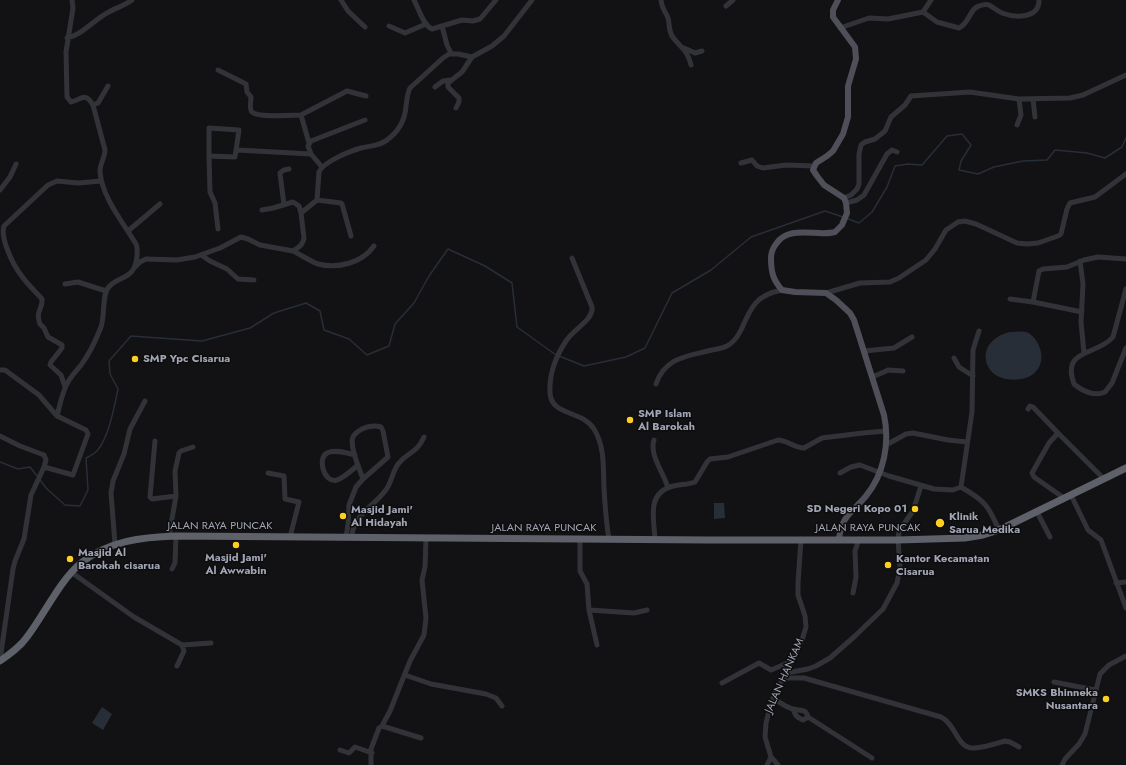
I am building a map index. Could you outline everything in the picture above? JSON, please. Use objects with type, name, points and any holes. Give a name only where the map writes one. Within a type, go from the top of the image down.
[{"type":"highway","name":"JALAN RAYA PUNCAK","points":[[0,661],[27,638],[71,572],[80,563],[115,544],[130,540],[173,536],[839,540],[965,538],[983,535],[999,530],[1126,468]]},
{"type":"main road","points":[[838,0],[832,14],[840,28],[855,45],[856,62],[848,86],[847,124],[837,146],[830,155],[817,162],[814,166],[815,174],[824,185],[845,201],[847,213],[842,225],[833,233],[797,233],[785,236],[778,241],[772,253],[772,271],[774,279],[782,290],[826,293],[836,300],[852,317],[884,415],[886,445],[880,472],[870,491],[845,518],[841,527],[839,540]]},
{"type":"street","points":[[72,0],[73,8],[66,52],[67,97],[71,102],[85,97],[89,99],[93,105],[106,150],[100,168],[101,181],[112,208],[137,246],[137,258],[134,268]]},
{"type":"street","points":[[68,38],[74,36],[107,12],[125,5],[132,0]]},
{"type":"street","points":[[341,0],[348,11],[365,27]]},
{"type":"street","points":[[414,0],[426,24],[432,29],[462,20],[473,21],[480,19],[496,0]]},
{"type":"street","points":[[456,108],[459,100],[448,87],[448,83],[466,69],[472,57],[498,42],[508,31],[518,16],[526,10],[532,0]]},
{"type":"street","points":[[661,0],[662,9],[668,18],[670,31],[688,54],[691,65]]},
{"type":"street","points":[[726,6],[733,0]]},
{"type":"street","points":[[840,28],[870,18],[888,19],[923,12],[931,0]]},
{"type":"street","points":[[923,12],[937,22],[959,28],[967,22],[974,9],[980,6],[987,5],[1007,14],[1022,16],[1035,12],[1039,0]]},
{"type":"street","points":[[389,26],[405,32],[426,24]]},
{"type":"street","points":[[442,26],[447,45],[451,53]]},
{"type":"street","points":[[683,47],[695,53],[702,51]]},
{"type":"street","points":[[300,213],[316,200],[319,172],[322,167],[351,151],[388,140],[403,121],[410,88],[443,58],[451,53],[472,57]]},
{"type":"street","points":[[218,70],[246,84],[247,92],[251,97],[251,110],[253,113],[258,115],[301,115],[347,91],[366,96]]},
{"type":"street","points":[[845,201],[857,189],[859,184],[859,154],[861,145],[865,142],[874,140],[885,131],[891,117],[905,105],[911,96],[970,92],[1019,99],[1081,96],[1126,75]]},
{"type":"street","points":[[435,86],[444,81],[451,80]]},
{"type":"street","points":[[93,105],[98,103],[108,86]]},
{"type":"street","points":[[1017,125],[1021,116],[1019,99]]},
{"type":"street","points":[[1033,99],[1035,117]]},
{"type":"street","points":[[301,115],[309,143],[308,148],[322,167]]},
{"type":"street","points":[[309,143],[313,139],[365,120]]},
{"type":"street","points":[[209,156],[236,157],[239,130],[208,129],[210,192],[215,203],[218,229]]},
{"type":"street","points":[[237,150],[311,154]]},
{"type":"street","points":[[845,201],[857,200],[864,195],[887,154],[892,150],[897,152]]},
{"type":"street","points":[[741,163],[752,160],[757,166],[764,168],[786,165],[814,166]]},
{"type":"street","points":[[0,190],[16,164]]},
{"type":"street","points":[[284,206],[280,173],[284,170],[290,169]]},
{"type":"street","points":[[826,293],[860,283],[890,282],[899,278],[926,260],[935,249],[946,230],[958,222],[965,221],[976,224],[1017,243],[1038,243],[1058,236],[1061,234],[1067,209],[1070,204],[1095,197],[1126,174]]},
{"type":"street","points":[[66,388],[62,375],[50,365],[62,348],[62,345],[48,336],[40,324],[38,313],[42,299],[14,266],[4,244],[2,232],[4,226],[48,185],[57,181],[78,183],[101,181]]},
{"type":"street","points":[[316,200],[342,204],[351,236]]},
{"type":"street","points":[[262,210],[284,206],[295,202],[299,206],[304,242],[299,248],[293,251]]},
{"type":"street","points":[[128,231],[160,204]]},
{"type":"street","points":[[57,416],[69,381],[86,358],[98,334],[103,319],[106,291],[111,284],[126,277],[140,262],[146,259],[181,260],[220,248],[241,237],[260,245],[293,251],[317,263],[340,265],[362,258],[369,253],[374,246]]},
{"type":"street","points":[[201,255],[227,269],[238,279],[254,280]]},
{"type":"street","points":[[1033,302],[1040,270],[1068,267],[1080,261],[1098,257],[1126,259]]},
{"type":"street","points":[[572,258],[593,311],[588,319],[569,336],[559,354],[555,364],[550,387],[550,396],[554,405],[561,410],[575,414],[587,421],[595,431],[600,443],[604,460],[605,510],[609,539]]},
{"type":"street","points":[[1080,261],[1083,284],[1082,312],[1084,353]]},
{"type":"street","points":[[66,284],[78,282],[106,291]]},
{"type":"street","points":[[1126,289],[1113,336],[1106,343],[1078,356],[1072,363],[1071,374],[1074,384],[1091,393],[1102,394],[1106,392],[1112,383],[1126,348]]},
{"type":"street","points":[[656,384],[663,369],[681,357],[723,348],[730,344],[739,333],[757,301],[768,294],[782,290]]},
{"type":"street","points":[[1010,299],[1082,312]]},
{"type":"street","points":[[961,487],[972,412],[973,350],[979,331]]},
{"type":"street","points":[[864,351],[894,348],[912,337]]},
{"type":"street","points":[[954,358],[959,367],[973,376]]},
{"type":"street","points":[[0,370],[5,370],[39,395],[57,416],[86,430],[88,434],[73,475],[44,466]]},
{"type":"street","points":[[872,377],[888,370],[903,371]]},
{"type":"street","points":[[115,544],[111,493],[112,486],[124,454],[130,429],[145,401]]},
{"type":"street","points":[[1028,409],[1030,406],[1033,407],[1104,479]]},
{"type":"street","points":[[349,537],[348,513],[350,502],[356,487],[388,457],[382,428],[378,426],[370,426],[355,433],[352,442],[363,480]]},
{"type":"street","points":[[655,539],[653,513],[654,502],[657,496],[668,488],[694,482],[710,459],[728,457],[775,440],[782,440],[802,449],[822,438],[886,431]]},
{"type":"street","points":[[886,445],[906,434],[913,433],[967,442]]},
{"type":"street","points":[[1058,433],[1049,443],[1032,473],[1034,477],[1068,497],[1088,530],[1101,540],[1126,608]]},
{"type":"street","points":[[0,436],[20,446],[44,454],[46,460],[29,500],[24,540],[15,561],[0,661]]},
{"type":"street","points":[[349,537],[355,524],[386,490],[399,463],[417,448],[424,437]]},
{"type":"street","points":[[654,440],[654,453],[668,488]]},
{"type":"street","points":[[155,441],[150,497],[152,499],[176,496]]},
{"type":"street","points":[[172,569],[175,558],[173,536],[176,496],[175,472],[179,453],[193,447]]},
{"type":"street","points":[[355,455],[328,452],[323,458],[323,472],[330,479],[336,480],[345,476],[358,465]]},
{"type":"street","points":[[840,473],[851,466],[858,465],[934,489],[953,490],[961,487]]},
{"type":"street","points":[[268,473],[284,476],[285,499],[299,502],[290,537]]},
{"type":"street","points":[[785,675],[816,666],[830,658],[850,641],[883,608],[897,583],[900,568],[898,540],[900,528],[913,511],[921,486]]},
{"type":"street","points":[[961,487],[982,500],[999,530]]},
{"type":"street","points":[[1037,512],[1050,538]]},
{"type":"street","points":[[371,765],[371,749],[379,728],[382,726],[390,711],[410,661],[423,638],[426,629],[422,577],[425,564],[426,538]]},
{"type":"street","points":[[580,538],[580,571],[587,584],[589,610],[597,645]]},
{"type":"street","name":"JALAN HANKAM","points":[[771,757],[766,741],[765,730],[768,715],[773,698],[802,640],[806,623],[798,595],[801,539]]},
{"type":"street","points":[[854,593],[856,577],[855,551],[859,539]]},
{"type":"street","points":[[71,572],[134,617],[182,645],[211,643]]},
{"type":"street","points":[[1116,582],[1126,582]]},
{"type":"street","points":[[589,610],[634,613],[647,610]]},
{"type":"street","points":[[177,666],[184,651],[182,645]]},
{"type":"street","points":[[1062,765],[1085,734],[1095,690],[1101,673],[1113,662],[1126,657]]},
{"type":"street","points":[[722,683],[759,663],[772,670],[790,662]]},
{"type":"street","points":[[405,675],[431,684],[486,694],[496,698],[502,706]]},
{"type":"street","points":[[785,675],[804,678],[940,717],[949,723],[962,744],[970,748],[1005,741],[1019,747]]},
{"type":"street","points":[[1054,682],[1095,690]]},
{"type":"street","points":[[773,698],[793,709],[806,712],[808,718],[872,758]]},
{"type":"street","points":[[793,709],[796,715],[801,719],[808,718]]},
{"type":"street","points":[[382,726],[421,738]]},
{"type":"street","points":[[340,750],[349,753],[355,746],[372,753]]},
{"type":"street","points":[[767,765],[771,757],[778,765]]},
{"type":"shaded area","points":[[1010,332],[1027,332],[1039,345],[1041,352],[1040,364],[1034,374],[1028,377],[1021,379],[1008,379],[997,376],[990,370],[986,362],[986,353],[990,344],[998,337]]},
{"type":"shaded area","points":[[714,503],[724,503],[725,518],[714,519]]},
{"type":"shaded area","points":[[102,707],[112,714],[103,730],[92,723]]},
{"type":"waterway","points":[[846,218],[859,223],[872,212],[887,187],[895,166],[908,164],[922,165],[947,136],[962,134],[971,145],[961,161],[959,170],[978,174],[994,167],[1023,161],[1047,160],[1055,150],[1087,153],[1105,158],[1122,147],[1126,138]]},
{"type":"waterway","points":[[559,356],[584,366],[626,357],[645,348],[672,293],[711,270],[751,237],[825,211],[843,217]]},
{"type":"waterway","points":[[40,480],[46,488],[65,505],[80,506],[88,490],[86,458],[97,451],[105,438],[115,405],[118,389],[110,374],[109,361],[131,336],[202,341],[250,328],[274,313],[306,303],[320,311],[324,330],[349,339],[367,355],[389,346],[395,324],[414,303],[429,276],[448,249],[485,266],[512,283],[517,327],[556,355]]},
{"type":"waterway","points":[[0,462],[18,469],[30,467],[38,477]]},
{"type":"place","name":"SMP Ypc Cisarua","points":[[135,359]]},
{"type":"place","name":"SMP Islam Al Barokah","points":[[630,420]]},
{"type":"place","name":"SD Negeri Kopo 01","points":[[915,509]]},
{"type":"place","name":"Masjid Jami' Al Hidayah","points":[[343,516]]},
{"type":"place","name":"Klinik Sarua Medika","points":[[940,523]]},
{"type":"place","name":"Masjid Jami' Al Awwabin","points":[[236,545]]},
{"type":"place","name":"Masjid Al Barokah cisarua","points":[[70,559]]},
{"type":"place","name":"Kantor Kecamatan Cisarua","points":[[888,565]]},
{"type":"place","name":"SMKS Bhinneka Nusantara","points":[[1106,699]]}]
